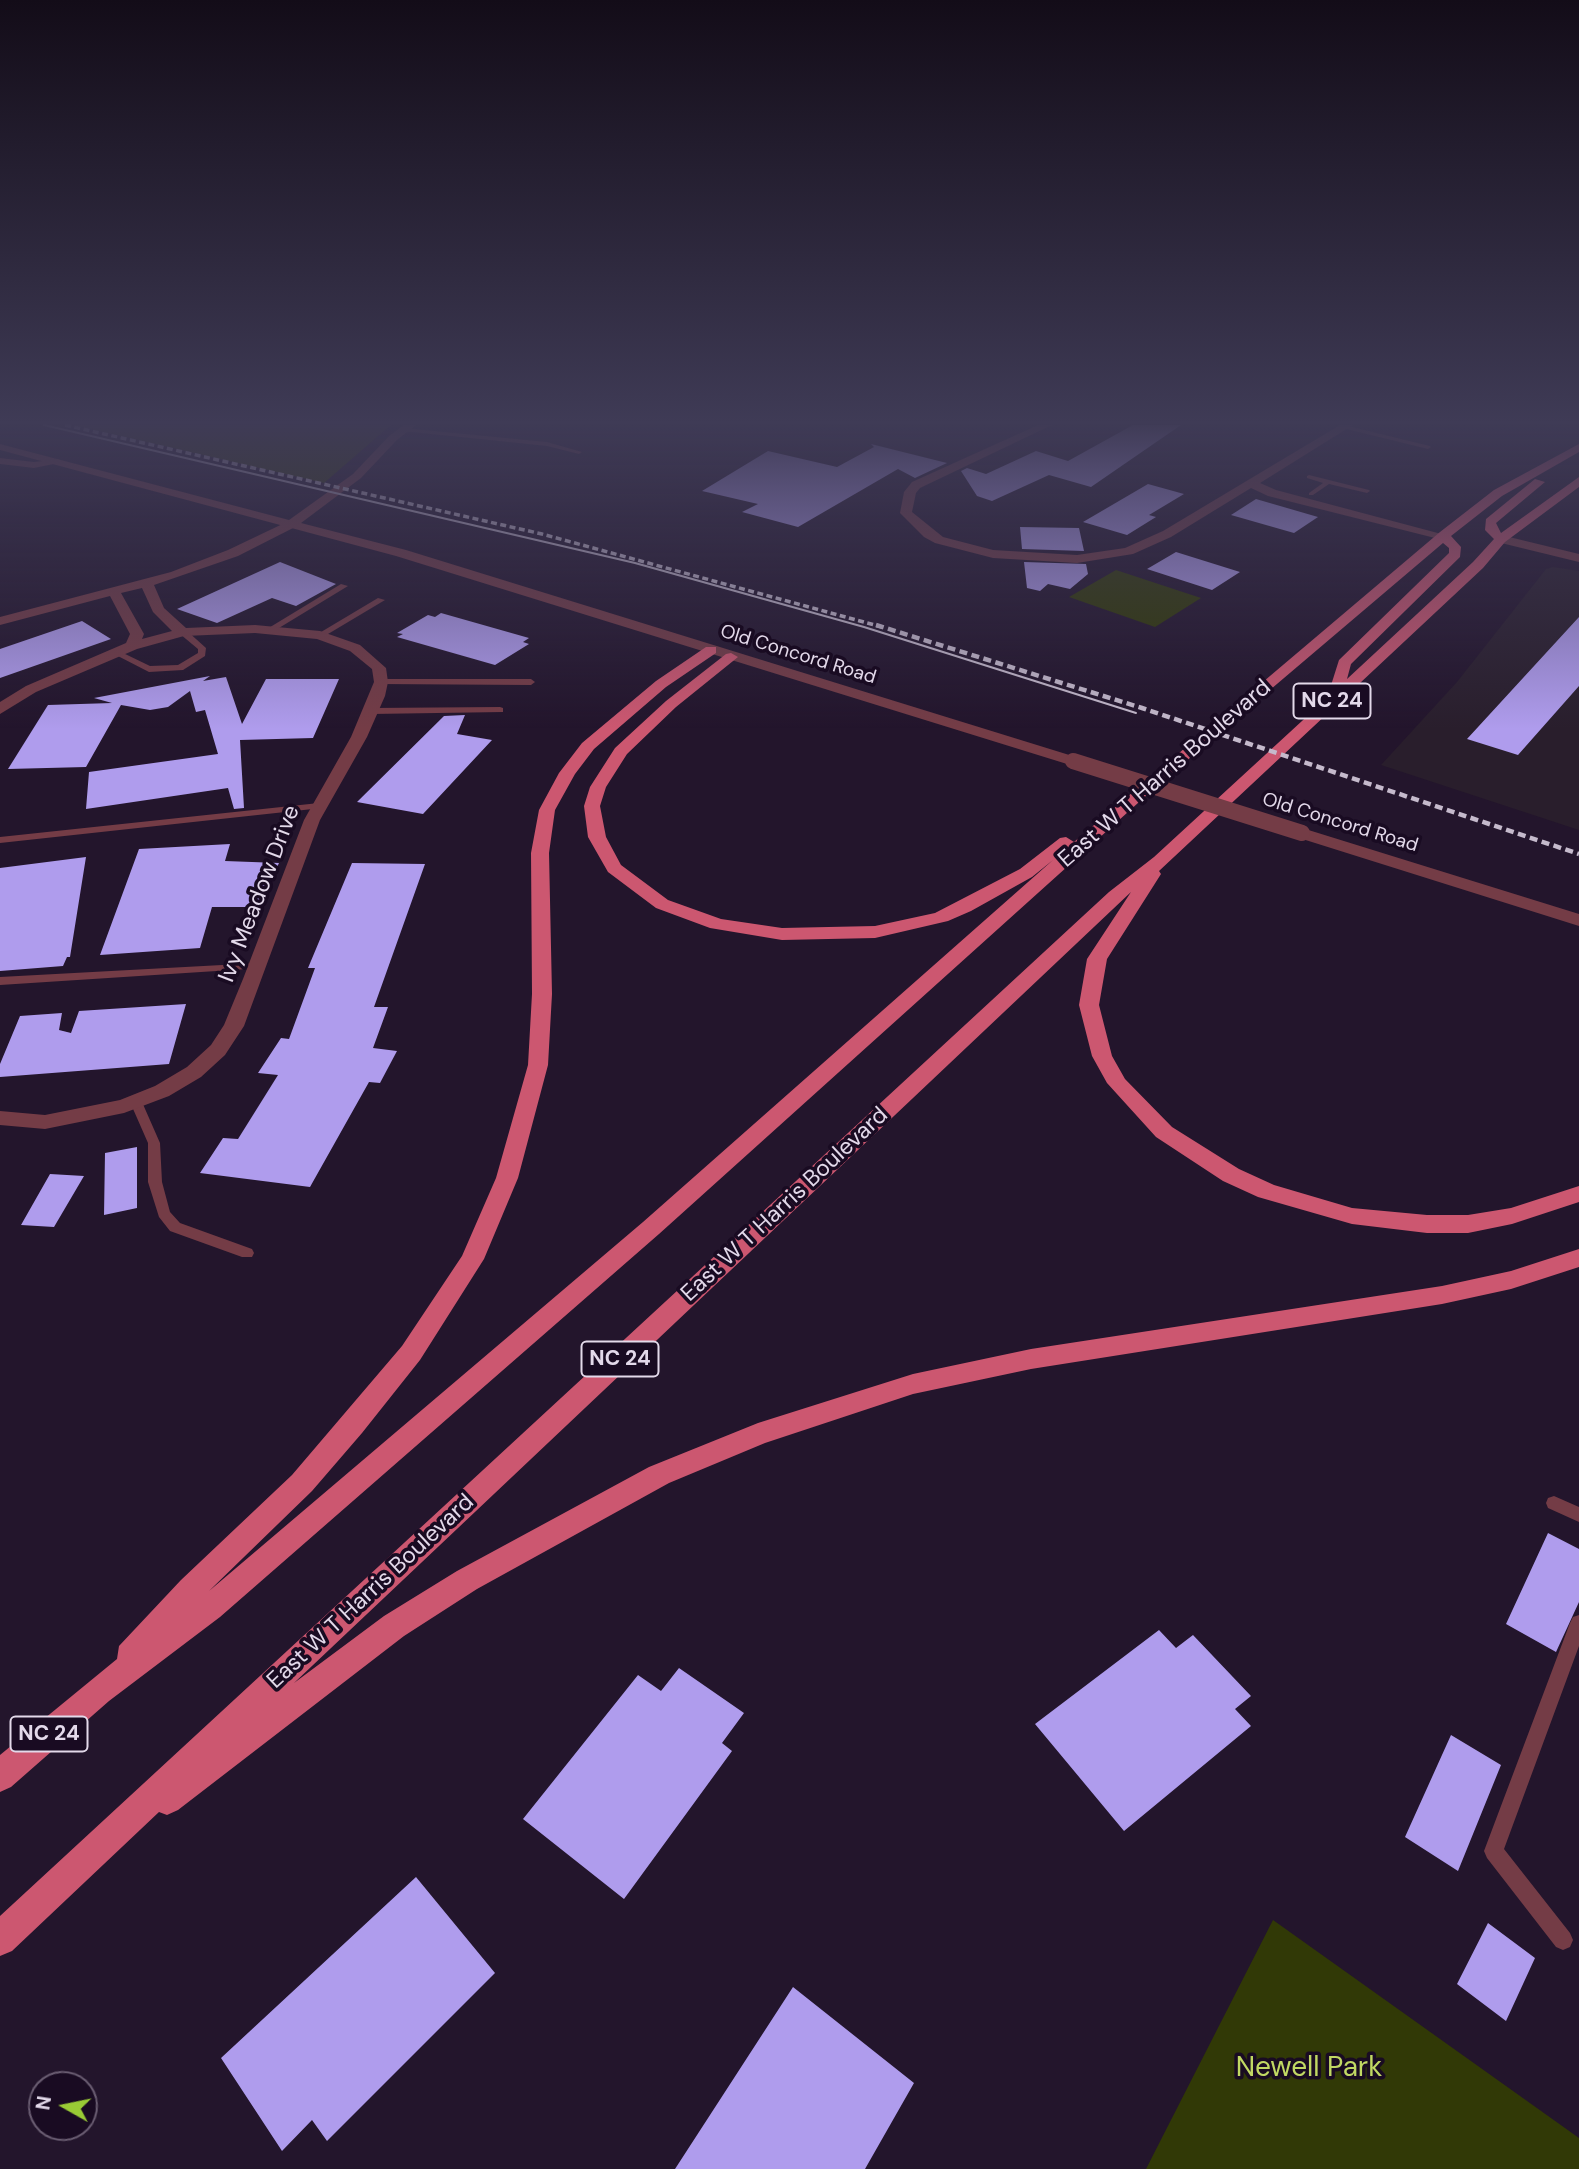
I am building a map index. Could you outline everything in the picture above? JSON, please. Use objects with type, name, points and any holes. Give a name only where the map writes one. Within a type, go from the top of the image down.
[{"type":"main road","name":"East W T Harris Boulevard","points":[[0,1776],[98,1691],[210,1608],[651,1228],[1111,819],[1448,526]]},
{"type":"main road","points":[[1489,526],[1501,538]]},
{"type":"main road","name":"East W T Harris Boulevard","points":[[0,1939],[1105,906],[1160,861],[1478,565],[1501,538],[1517,526]]},
{"type":"main road","points":[[1333,700],[1344,663],[1455,554],[1455,547],[1436,534]]},
{"type":"main road","points":[[721,653],[621,751],[598,787],[592,806],[597,838],[614,868],[644,893],[683,914],[718,924],[802,935],[846,935],[911,925],[941,917],[994,893],[1082,830],[1111,819]]},
{"type":"main road","points":[[98,1691],[191,1589],[302,1483],[353,1425],[411,1353],[472,1258],[507,1178],[530,1103],[538,1065],[542,994],[540,853],[547,810],[567,773],[589,746],[661,684],[721,653]]},
{"type":"main road","points":[[1160,861],[1097,959],[1089,1005],[1102,1056],[1117,1083],[1164,1132],[1192,1152],[1242,1180],[1309,1206],[1352,1216],[1416,1223],[1468,1224],[1511,1216],[1579,1194]]},
{"type":"main road","points":[[84,1861],[394,1626],[467,1580],[659,1475],[758,1434],[913,1384],[1031,1359],[1442,1295],[1511,1280],[1579,1258]]},
{"type":"street","points":[[0,621],[147,584],[197,568],[285,526]]},
{"type":"street","name":"Old Concord Road","points":[[303,526],[426,561],[1579,920]]},
{"type":"street","points":[[920,526],[928,534],[975,551],[1020,557],[1077,559],[1128,551],[1180,526]]},
{"type":"street","points":[[1397,526],[1436,534]]},
{"type":"street","points":[[1420,526],[1436,534]]},
{"type":"street","points":[[1501,538],[1579,558]]},
{"type":"street","points":[[147,584],[158,609],[171,624],[183,632]]},
{"type":"street","points":[[114,592],[137,634],[132,646]]},
{"type":"street","points":[[2,706],[31,689],[132,646],[183,632],[271,629],[320,635],[355,648],[370,657],[379,668],[381,682]]},
{"type":"street","name":"Ivy Meadow Drive","points":[[0,1118],[45,1122],[85,1116],[136,1102],[162,1091],[194,1072],[218,1049],[233,1026],[259,966],[319,806],[371,711],[381,682]]},
{"type":"lane","points":[[271,629],[344,586]]},
{"type":"lane","points":[[320,635],[381,600]]},
{"type":"lane","points":[[118,654],[149,669],[180,668],[202,654],[202,648],[183,632]]},
{"type":"lane","points":[[381,682],[531,682]]},
{"type":"lane","points":[[371,711],[500,710]]},
{"type":"lane","points":[[0,840],[319,806]]},
{"type":"lane","points":[[0,981],[259,966]]},
{"type":"lane","points":[[136,1102],[154,1143],[155,1182],[164,1214],[175,1227],[247,1253]]},
{"type":"lane","points":[[1554,1503],[1579,1515]]},
{"type":"lane","points":[[1563,1940],[1494,1851],[1579,1623]]},
{"type":"shaded area","points":[[1553,567],[1579,571],[1579,830],[1381,765],[1457,682],[1546,569]]},
{"type":"green space","points":[[1116,570],[1201,598],[1155,627],[1069,597]]},
{"type":"green space","name":"Newell Park","points":[[1273,1920],[1579,2138],[1579,2169],[1146,2169]]},
{"type":"building","points":[[1097,526],[1141,526],[1127,535]]},
{"type":"building","points":[[1270,526],[1304,526],[1294,533]]},
{"type":"building","points":[[1020,527],[1079,528],[1084,551],[1022,549]]},
{"type":"building","points":[[1176,552],[1240,572],[1212,590],[1147,569]]},
{"type":"building","points":[[280,562],[336,584],[296,606],[272,598],[217,623],[177,609]]},
{"type":"building","points":[[1024,562],[1086,564],[1088,574],[1070,589],[1048,584],[1040,591],[1027,588]]},
{"type":"building","points":[[441,613],[529,638],[523,642],[529,644],[495,665],[397,637],[403,634],[397,633],[428,615],[435,617]]},
{"type":"building","points":[[1579,617],[1579,686],[1518,755],[1467,739]]},
{"type":"building","points":[[82,621],[111,639],[0,678],[0,649]]},
{"type":"building","points":[[210,676],[203,681],[226,677],[242,724],[266,679],[339,679],[313,738],[240,740],[244,808],[234,809],[228,788],[86,809],[89,772],[218,754],[205,710],[196,712],[190,691],[168,707],[150,710],[121,705],[86,767],[8,769],[48,705],[112,703],[94,698]]},
{"type":"building","points":[[465,715],[457,734],[492,740],[423,814],[357,802],[444,716]]},
{"type":"building","points":[[230,844],[225,861],[279,863],[258,907],[212,907],[200,948],[100,955],[139,849]]},
{"type":"building","points":[[86,857],[70,957],[67,957],[63,966],[0,971],[0,868]]},
{"type":"building","points":[[352,863],[425,864],[374,1007],[388,1007],[373,1048],[397,1051],[380,1083],[369,1082],[310,1187],[200,1173],[223,1138],[238,1139],[278,1075],[258,1073],[281,1038],[289,1039],[315,968],[308,968]]},
{"type":"building","points":[[186,1004],[169,1064],[0,1077],[0,1064],[20,1016],[62,1013],[59,1030],[71,1033],[79,1011]]},
{"type":"building","points":[[137,1147],[137,1208],[104,1215],[105,1153]]},
{"type":"building","points":[[50,1174],[84,1176],[54,1227],[21,1225]]},
{"type":"building","points":[[1548,1533],[1579,1549],[1579,1602],[1556,1652],[1506,1624]]},
{"type":"building","points":[[1159,1630],[1176,1648],[1193,1635],[1251,1696],[1235,1709],[1251,1726],[1124,1831],[1035,1724]]},
{"type":"building","points":[[679,1668],[744,1713],[722,1743],[732,1751],[624,1899],[523,1819],[638,1675],[661,1691]]},
{"type":"building","points":[[1451,1735],[1501,1765],[1458,1871],[1405,1837]]},
{"type":"building","points":[[416,1877],[495,1973],[327,2141],[312,2120],[282,2151],[221,2058]]},
{"type":"building","points":[[1488,1923],[1535,1958],[1506,2021],[1457,1984]]},
{"type":"building","points":[[793,1987],[914,2083],[865,2169],[675,2169]]},
{"type":"tram line","points":[[477,526],[635,563],[864,627],[1136,713]]},
{"type":"railway","points":[[508,526],[882,627]]},
{"type":"railway","points":[[876,625],[1142,708],[1579,854]]}]
